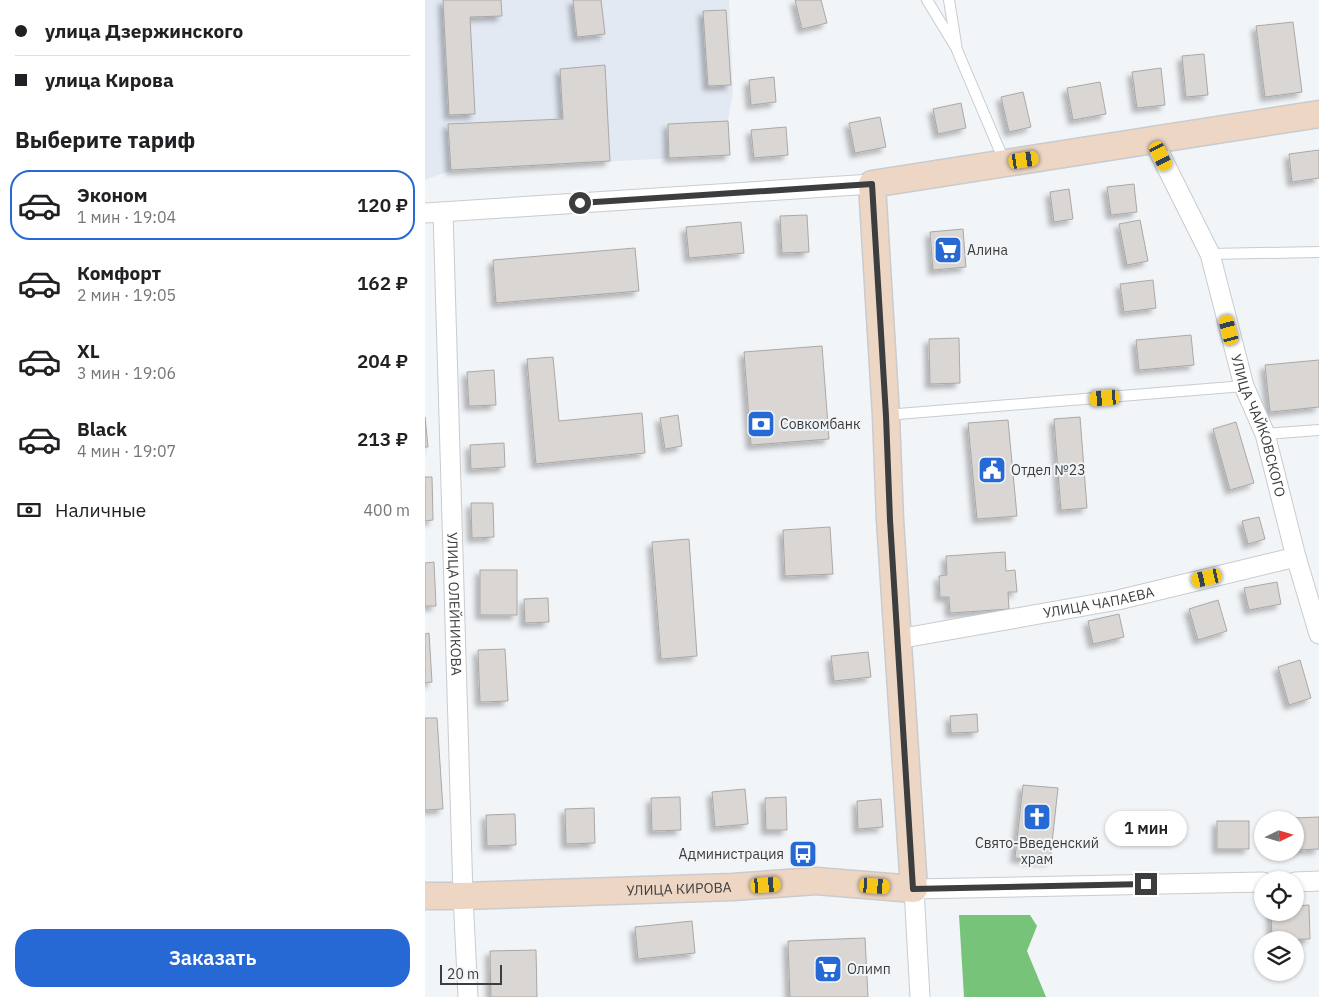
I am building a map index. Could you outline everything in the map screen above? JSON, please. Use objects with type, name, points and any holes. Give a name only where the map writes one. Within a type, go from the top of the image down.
[{"type":"street","points":[[434,212],[872,184],[1319,114]]},
{"type":"street","name":"УЛИЦА ЧАЙКОВСКОГО","points":[[1153,140],[1210,254],[1244,386],[1265,434],[1296,557],[1319,634]]},
{"type":"street","points":[[872,184],[886,416],[890,520],[920,997]]},
{"type":"street","name":"УЛИЦА ОЛЕЙНИКОВА","points":[[434,212],[468,997]]},
{"type":"street","name":"УЛИЦА ЧАПАЕВА","points":[[898,639],[1118,600],[1296,557]]},
{"type":"street","name":"УЛИЦА КИРОВА","points":[[425,896],[733,887],[816,881],[913,889],[1254,882]]},
{"type":"street","points":[[1304,882],[1319,881]]},
{"type":"lane","points":[[927,0],[957,50],[1005,163]]},
{"type":"lane","points":[[949,0],[957,50]]},
{"type":"lane","points":[[1210,254],[1319,252]]},
{"type":"lane","points":[[886,416],[1244,386]]},
{"type":"lane","points":[[1265,434],[1319,430]]},
{"type":"shaded area","points":[[425,0],[729,0],[733,92],[728,121],[730,155],[452,170],[425,180]]},
{"type":"green space","points":[[959,915],[1030,915],[1037,926],[1027,951],[1046,997],[964,997]]},
{"type":"building","points":[[443,0],[501,0],[502,16],[470,17],[475,114],[449,115]]},
{"type":"building","points":[[573,0],[601,0],[605,34],[577,37]]},
{"type":"building","points":[[795,0],[821,0],[827,23],[802,29]]},
{"type":"building","points":[[726,10],[731,85],[708,86],[703,11]]},
{"type":"building","points":[[1293,22],[1302,92],[1265,97],[1256,26]]},
{"type":"building","points":[[1204,54],[1208,95],[1186,97],[1182,56]]},
{"type":"building","points":[[605,65],[610,161],[451,170],[448,124],[563,119],[560,69]]},
{"type":"building","points":[[1161,68],[1165,105],[1137,108],[1132,72]]},
{"type":"building","points":[[774,77],[776,102],[751,105],[749,80]]},
{"type":"building","points":[[1100,82],[1106,114],[1073,120],[1067,88]]},
{"type":"building","points":[[1023,92],[1031,127],[1009,132],[1001,97]]},
{"type":"building","points":[[961,103],[966,128],[938,134],[933,109]]},
{"type":"building","points":[[880,117],[886,147],[855,153],[849,123]]},
{"type":"building","points":[[728,121],[730,155],[669,158],[668,124]]},
{"type":"building","points":[[786,127],[788,155],[754,158],[751,130]]},
{"type":"building","points":[[1319,150],[1319,178],[1292,182],[1289,154]]},
{"type":"building","points":[[1134,184],[1137,212],[1111,215],[1107,187]]},
{"type":"building","points":[[1069,189],[1073,219],[1054,222],[1050,192]]},
{"type":"building","points":[[807,215],[809,252],[782,253],[780,216]]},
{"type":"building","points":[[1140,220],[1148,261],[1127,265],[1119,224]]},
{"type":"building","points":[[741,222],[744,253],[689,258],[686,227]]},
{"type":"building","name":"Алина","points":[[963,229],[966,267],[933,270],[930,232]]},
{"type":"building","points":[[635,248],[639,291],[496,303],[493,260]]},
{"type":"building","points":[[1153,280],[1156,308],[1124,312],[1120,284]]},
{"type":"building","points":[[1191,335],[1194,365],[1139,370],[1136,340]]},
{"type":"building","points":[[959,338],[960,383],[930,384],[929,339]]},
{"type":"building","points":[[822,346],[829,439],[751,445],[744,352]]},
{"type":"building","points":[[553,357],[559,421],[642,413],[645,453],[536,464],[527,359]]},
{"type":"building","points":[[1319,360],[1319,407],[1270,412],[1265,365]]},
{"type":"building","points":[[494,370],[496,405],[469,406],[467,372]]},
{"type":"building","points":[[678,415],[682,446],[665,449],[660,418]]},
{"type":"building","points":[[425,417],[428,447],[425,447]]},
{"type":"building","points":[[1080,417],[1087,508],[1061,510],[1054,419]]},
{"type":"building","name":"Отдел №23","points":[[1008,420],[1017,516],[977,519],[968,423]]},
{"type":"building","points":[[1236,422],[1254,483],[1230,490],[1213,429]]},
{"type":"building","points":[[504,443],[505,467],[471,469],[470,445]]},
{"type":"building","points":[[425,477],[432,477],[433,520],[425,521]]},
{"type":"building","points":[[471,503],[493,503],[494,537],[472,538]]},
{"type":"building","points":[[1259,517],[1265,539],[1248,544],[1242,521]]},
{"type":"building","points":[[830,527],[833,574],[785,576],[783,530]]},
{"type":"building","points":[[689,539],[697,656],[661,659],[652,542]]},
{"type":"building","points":[[1005,552],[1006,571],[1015,570],[1017,592],[1008,592],[1009,609],[950,613],[949,597],[940,597],[939,576],[947,575],[946,556]]},
{"type":"building","points":[[434,562],[436,606],[425,606],[425,563]]},
{"type":"building","points":[[480,570],[517,570],[517,615],[480,615]]},
{"type":"building","points":[[1277,582],[1281,604],[1249,610],[1244,588]]},
{"type":"building","points":[[548,598],[549,622],[525,623],[524,599]]},
{"type":"building","points":[[1218,600],[1227,631],[1198,640],[1189,609]]},
{"type":"building","points":[[1119,614],[1124,637],[1093,644],[1088,621]]},
{"type":"building","points":[[429,633],[432,682],[425,683],[425,634]]},
{"type":"building","points":[[505,649],[508,701],[480,702],[478,650]]},
{"type":"building","points":[[868,652],[871,677],[834,681],[831,656]]},
{"type":"building","points":[[1300,660],[1311,698],[1289,705],[1278,667]]},
{"type":"building","points":[[977,714],[978,732],[951,733],[950,716]]},
{"type":"building","points":[[425,718],[437,718],[443,809],[425,810]]},
{"type":"building","name":"Свято-Введенский храм","points":[[1023,785],[1058,788],[1050,861],[1015,858]]},
{"type":"building","points":[[745,789],[748,824],[715,827],[712,792]]},
{"type":"building","points":[[680,797],[681,830],[652,831],[651,798]]},
{"type":"building","points":[[786,797],[787,830],[766,830],[765,798]]},
{"type":"building","points":[[881,799],[883,827],[858,829],[857,801]]},
{"type":"building","points":[[594,808],[595,843],[566,844],[565,809]]},
{"type":"building","points":[[515,814],[516,845],[487,846],[486,815]]},
{"type":"building","points":[[1319,817],[1319,849],[1304,850],[1304,818]]},
{"type":"building","points":[[1217,821],[1249,821],[1249,849],[1217,849]]},
{"type":"building","points":[[1304,905],[1309,905],[1310,939],[1304,939],[1304,931],[1272,931],[1271,921],[1304,921]]},
{"type":"building","points":[[692,921],[695,953],[638,959],[635,927]]},
{"type":"building","name":"Олимп","points":[[865,938],[868,997],[790,997],[788,941]]},
{"type":"building","points":[[536,950],[537,997],[491,997],[490,951]]},
{"type":"place","name":"Алина","points":[[948,250]]},
{"type":"place","name":"Совкомбанк","points":[[761,424]]},
{"type":"place","name":"Отдел №23","points":[[992,470]]},
{"type":"place","name":"Свято-Введенский храм","points":[[1037,817]]},
{"type":"place","name":"Администрация","points":[[803,854]]},
{"type":"place","name":"Олимп","points":[[828,969]]},
{"type":"route","points":[[580,203],[872,184],[886,416],[890,520],[913,889],[1146,884]]}]
